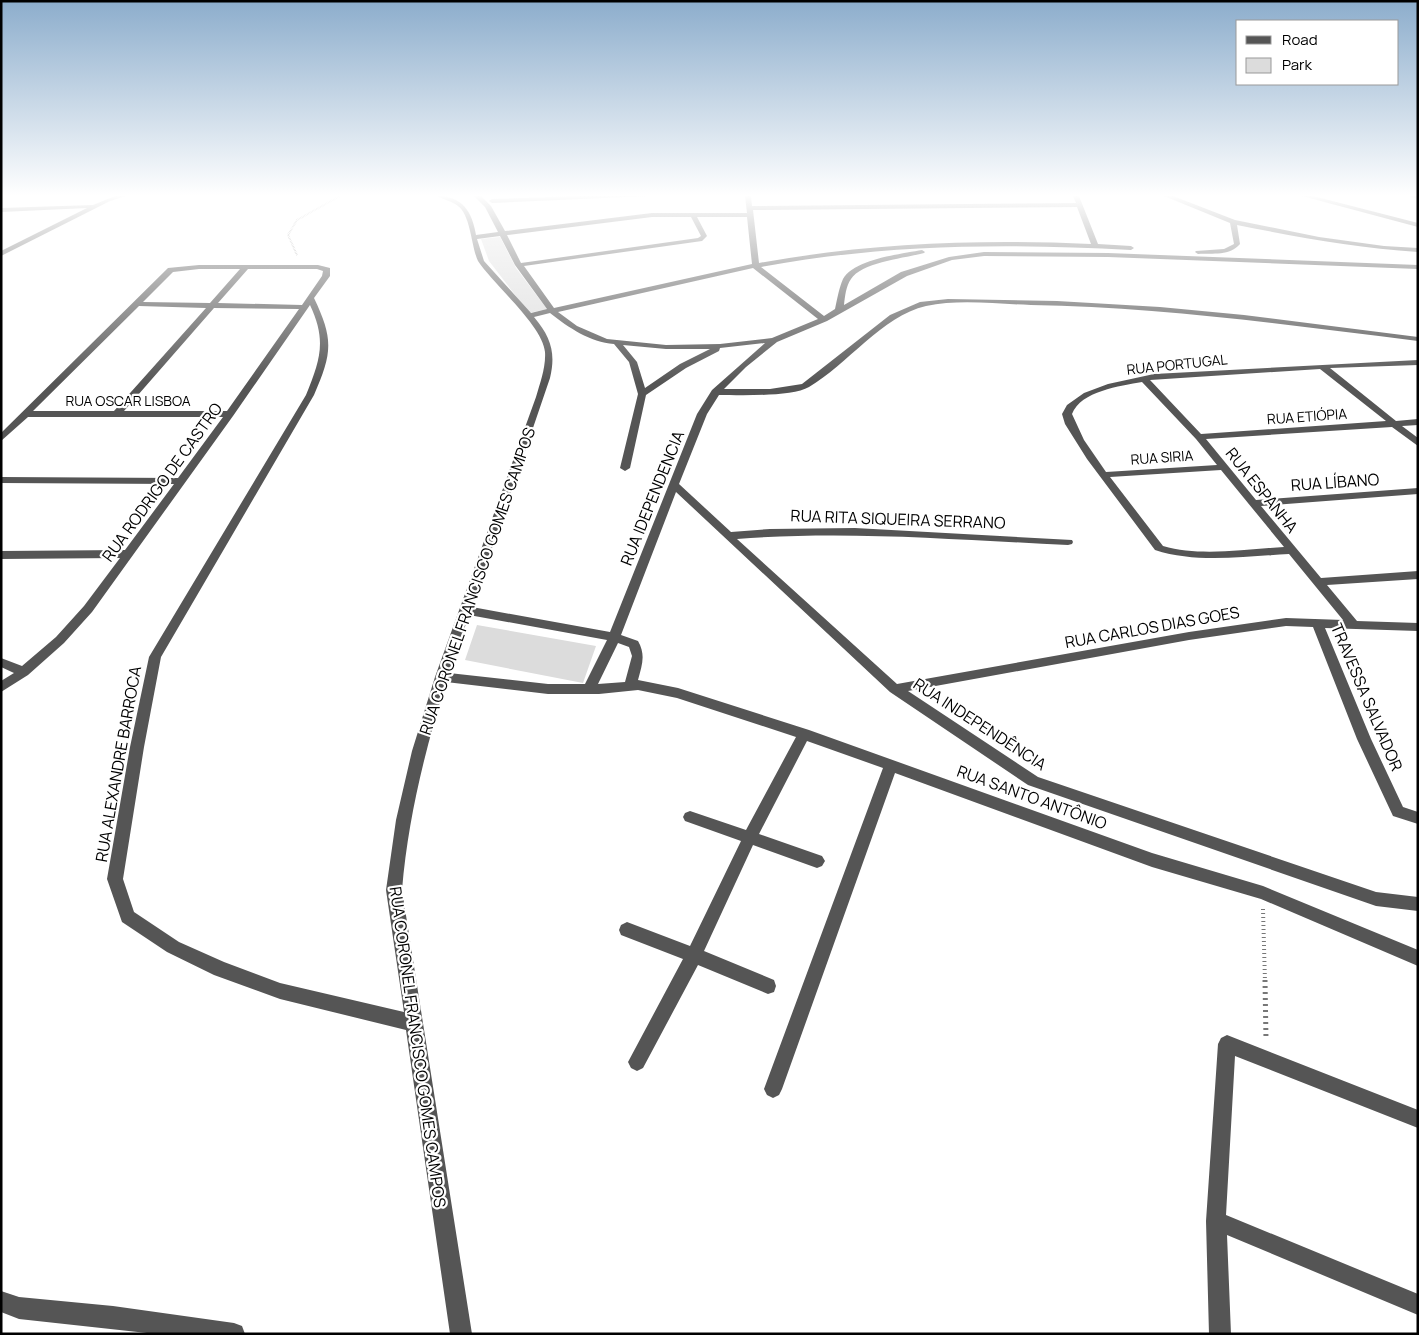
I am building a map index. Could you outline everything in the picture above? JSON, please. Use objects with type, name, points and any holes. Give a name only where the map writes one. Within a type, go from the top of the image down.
[{"type":"street","points":[[480,258],[528,316],[756,267],[809,258]]},
{"type":"street","points":[[516,258],[552,311],[574,328],[616,343],[686,348],[774,340],[824,319],[904,274],[950,258]]},
{"type":"street","points":[[519,265],[568,258]]},
{"type":"street","points":[[755,258],[756,267],[824,319]]},
{"type":"street","points":[[839,309],[847,278],[854,271],[896,258]]},
{"type":"street","points":[[1192,258],[1418,267]]},
{"type":"street","points":[[1269,258],[1327,263]]},
{"type":"street","points":[[1396,258],[1406,267]]},
{"type":"street","points":[[1,438],[139,304],[171,270],[184,268],[307,267]]},
{"type":"street","name":"RUA RODRIGO DE CASTRO","points":[[1,687],[24,672],[60,640],[88,609],[126,554],[182,481],[326,276],[327,270],[324,268],[307,267]]},
{"type":"street","points":[[117,414],[246,268]]},
{"type":"street","points":[[715,392],[770,392],[804,386],[892,317],[908,309],[948,301],[1056,303],[1160,309],[1244,317],[1418,339]]},
{"type":"street","points":[[139,304],[215,305],[306,302]]},
{"type":"street","name":"RUA ALEXANDRE BARROCA","points":[[306,302],[324,325],[326,354],[321,370],[310,395],[155,657],[137,747],[115,879],[128,917],[173,947],[220,970],[280,991],[413,1023]]},
{"type":"street","name":"RUA CORONEL FRANCISCO GOMES CAMPOS","points":[[461,1334],[394,890],[396,849],[408,795],[441,678],[540,397],[550,352],[543,335],[528,316]]},
{"type":"street","name":"RUA IDEPENDENCIA","points":[[589,689],[599,673],[612,637],[676,485],[702,414],[715,392],[725,380],[774,340]]},
{"type":"street","points":[[616,343],[633,362],[642,394],[625,468]]},
{"type":"street","points":[[642,394],[683,366],[720,346]]},
{"type":"street","name":"RUA PORTUGAL","points":[[1292,550],[1189,554],[1166,551],[1159,548],[1103,475],[1069,422],[1067,415],[1069,408],[1081,398],[1106,387],[1144,379],[1322,366],[1418,362]]},
{"type":"street","points":[[1322,366],[1418,443]]},
{"type":"street","name":"RUA ESPANHA","points":[[1144,379],[1198,437],[1255,503],[1354,625]]},
{"type":"street","name":"RUA OSCAR LISBOA","points":[[26,414],[230,414]]},
{"type":"street","name":"RUA ETIÓPIA","points":[[1198,437],[1418,422]]},
{"type":"street","name":"RUA SIRIA","points":[[1103,475],[1224,467]]},
{"type":"street","points":[[1,480],[182,481]]},
{"type":"street","name":"RUA INDEPENDÊNCIA","points":[[676,485],[728,536],[895,689],[1033,782],[1376,899],[1418,904]]},
{"type":"street","name":"RUA LÍBANO","points":[[1255,503],[1418,491]]},
{"type":"street","name":"RUA RITA SIQUEIRA SERRANO","points":[[728,536],[768,532],[830,530],[1068,542]]},
{"type":"street","points":[[1,554],[126,554]]},
{"type":"street","points":[[1318,582],[1418,575]]},
{"type":"street","points":[[465,610],[612,637],[634,644],[638,656],[630,686]]},
{"type":"street","name":"RUA CARLOS DIAS GOES","points":[[895,689],[1189,636],[1286,622],[1418,627]]},
{"type":"street","name":"TRAVESSA SALVADOR","points":[[1317,623],[1364,739],[1398,812],[1418,818]]},
{"type":"street","points":[[1,662],[24,672]]},
{"type":"street","name":"RUA SANTO ANTÔNIO","points":[[441,678],[548,689],[630,686],[678,693],[804,734],[1152,860],[1263,894],[1418,958]]},
{"type":"street","points":[[637,1062],[694,954],[750,837],[804,734]]},
{"type":"street","points":[[773,1089],[891,766]]},
{"type":"street","points":[[690,816],[818,861]]},
{"type":"street","points":[[627,930],[694,954],[768,986]]},
{"type":"street","points":[[1220,1334],[1216,1221],[1227,1044],[1418,1119]]},
{"type":"street","points":[[1216,1221],[1418,1305]]},
{"type":"street","points":[[1,1302],[19,1308],[113,1317],[234,1334]]},
{"type":"path","points":[[299,258],[307,267]]},
{"type":"path","points":[[1263,894],[1266,1060]]},
{"type":"green space","points":[[488,258],[511,258],[516,268],[547,309],[529,313]]},
{"type":"green space","points":[[477,625],[596,646],[583,683],[465,660]]}]
